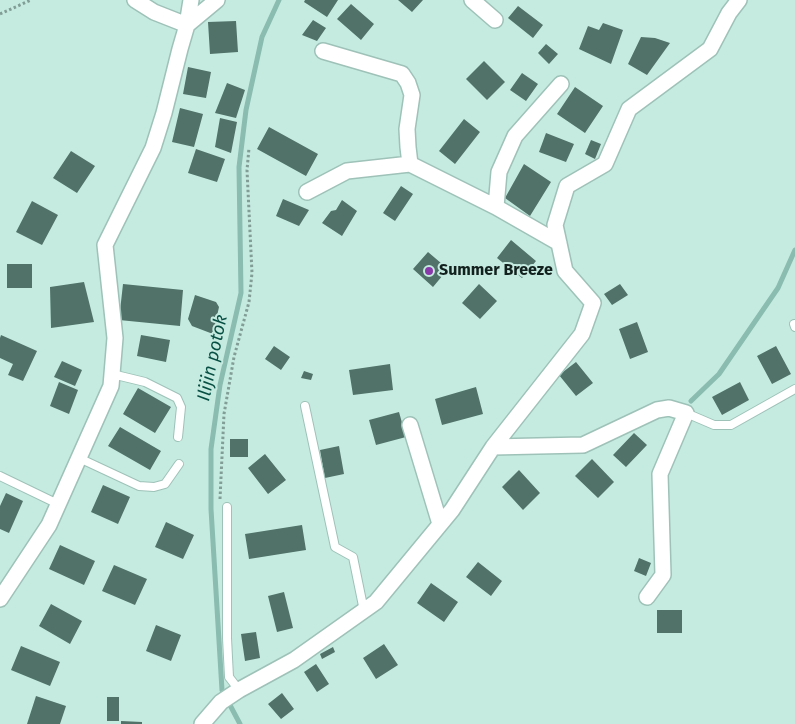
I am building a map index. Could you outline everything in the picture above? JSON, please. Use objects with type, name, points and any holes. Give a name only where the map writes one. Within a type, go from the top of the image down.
[{"type":"street","points":[[135,0],[154,12],[187,25]]},
{"type":"street","points":[[0,599],[49,525],[111,386],[115,338],[105,244],[153,148],[187,25],[191,0]]},
{"type":"street","points":[[187,25],[217,0]]},
{"type":"street","points":[[472,0],[495,20]]},
{"type":"street","points":[[202,724],[221,702],[294,660],[376,602],[452,510],[493,447],[582,334],[593,303],[566,270],[555,225],[567,186],[605,164],[629,109],[710,49],[729,13],[739,0]]},
{"type":"street","points":[[323,51],[402,74],[408,83],[412,95],[407,129],[410,164]]},
{"type":"street","points":[[496,207],[499,172],[515,136],[561,84]]},
{"type":"street","points":[[307,192],[347,171],[410,164],[496,207],[559,243]]},
{"type":"street","points":[[493,447],[583,445],[657,410],[669,408],[686,413],[660,474],[663,575],[646,597]]},
{"type":"street","points":[[410,425],[440,524]]},
{"type":"lane","points":[[112,374],[145,382],[177,398],[181,407],[178,437]]},
{"type":"lane","points":[[686,413],[714,426],[731,425],[795,389]]},
{"type":"lane","points":[[305,406],[336,548],[353,557],[364,610]]},
{"type":"lane","points":[[79,458],[139,486],[154,488],[166,484],[179,464]]},
{"type":"lane","points":[[0,476],[58,504]]},
{"type":"lane","points":[[227,507],[227,638],[229,677],[239,690]]},
{"type":"path","points":[[0,14],[31,0]]},
{"type":"path","points":[[227,507],[220,498],[224,414],[234,357],[249,302],[252,274],[246,170],[249,148]]},
{"type":"building","points":[[305,0],[338,0],[327,17],[304,2]]},
{"type":"building","points":[[398,0],[423,0],[412,12]]},
{"type":"building","points":[[351,4],[374,24],[361,40],[337,19]]},
{"type":"building","points":[[518,6],[543,25],[533,38],[508,18]]},
{"type":"building","points":[[313,20],[326,28],[317,41],[302,35]]},
{"type":"building","points":[[236,21],[238,52],[210,54],[208,22]]},
{"type":"building","points":[[603,23],[623,30],[611,64],[579,49],[588,26],[599,30]]},
{"type":"building","points":[[641,37],[655,38],[670,43],[647,75],[628,64]]},
{"type":"building","points":[[546,44],[558,54],[549,64],[538,53]]},
{"type":"building","points":[[484,61],[505,82],[487,100],[466,79]]},
{"type":"building","points":[[188,67],[211,72],[206,98],[183,94]]},
{"type":"building","points":[[522,73],[538,84],[526,101],[510,90]]},
{"type":"building","points":[[227,83],[245,90],[236,118],[215,113]]},
{"type":"building","points":[[575,87],[603,106],[585,133],[557,114]]},
{"type":"building","points":[[180,108],[203,114],[194,147],[172,142]]},
{"type":"building","points":[[220,118],[237,122],[231,153],[215,147]]},
{"type":"building","points":[[464,119],[480,132],[455,164],[439,151]]},
{"type":"building","points":[[269,127],[318,154],[306,176],[257,149]]},
{"type":"building","points":[[546,133],[574,144],[566,162],[539,152]]},
{"type":"building","points":[[591,140],[601,144],[595,159],[585,154]]},
{"type":"building","points":[[196,149],[225,159],[217,182],[188,173]]},
{"type":"building","points":[[71,151],[95,166],[77,193],[53,178]]},
{"type":"building","points":[[524,164],[551,182],[530,216],[505,198]]},
{"type":"building","points":[[401,186],[413,194],[395,221],[383,213]]},
{"type":"building","points":[[283,199],[309,210],[299,226],[276,216]]},
{"type":"building","points":[[342,200],[357,211],[342,236],[322,223],[331,211],[336,210]]},
{"type":"building","points":[[32,201],[58,215],[42,245],[16,232]]},
{"type":"building","points":[[511,240],[536,261],[522,278],[497,258]]},
{"type":"building","points":[[428,252],[448,269],[433,287],[413,269]]},
{"type":"building","points":[[7,264],[32,264],[32,288],[7,288]]},
{"type":"building","points":[[84,282],[94,322],[51,328],[50,287]]},
{"type":"building","points":[[123,284],[183,290],[180,326],[119,320]]},
{"type":"building","points":[[479,284],[497,301],[480,319],[462,303]]},
{"type":"building","points":[[620,284],[628,295],[612,305],[604,294]]},
{"type":"building","points":[[195,295],[216,302],[219,307],[213,334],[192,326],[188,319]]},
{"type":"building","points":[[637,322],[648,352],[630,359],[619,329]]},
{"type":"building","points":[[1,335],[37,351],[23,381],[8,375],[13,364],[0,358]]},
{"type":"building","points":[[141,335],[170,340],[166,362],[137,356]]},
{"type":"building","points":[[274,346],[290,357],[281,370],[265,359]]},
{"type":"building","points":[[776,346],[791,374],[772,384],[757,356]]},
{"type":"building","points":[[62,361],[82,370],[75,386],[54,377]]},
{"type":"building","points":[[576,362],[593,383],[576,396],[559,375]]},
{"type":"building","points":[[390,364],[393,390],[353,395],[349,370]]},
{"type":"building","points":[[304,371],[313,374],[311,380],[301,378]]},
{"type":"building","points":[[59,382],[78,390],[69,414],[50,406]]},
{"type":"building","points":[[740,382],[749,400],[722,415],[712,397]]},
{"type":"building","points":[[476,387],[483,414],[442,425],[435,399]]},
{"type":"building","points":[[138,388],[171,407],[155,433],[123,414]]},
{"type":"building","points":[[399,412],[406,437],[376,445],[369,420]]},
{"type":"building","points":[[120,427],[161,451],[150,470],[108,446]]},
{"type":"building","points":[[634,433],[647,445],[626,467],[613,455]]},
{"type":"building","points":[[230,439],[248,439],[248,457],[230,457]]},
{"type":"building","points":[[339,446],[344,474],[325,478],[320,450]]},
{"type":"building","points":[[265,454],[286,480],[268,494],[248,468]]},
{"type":"building","points":[[592,459],[614,482],[598,498],[575,476]]},
{"type":"building","points":[[519,470],[540,493],[523,510],[502,487]]},
{"type":"building","points":[[103,485],[130,497],[118,524],[91,512]]},
{"type":"building","points":[[6,493],[23,501],[9,533],[0,529],[0,506]]},
{"type":"building","points":[[166,522],[194,535],[183,559],[155,547]]},
{"type":"building","points":[[302,525],[306,550],[249,559],[245,534]]},
{"type":"building","points":[[60,545],[95,561],[84,585],[49,569]]},
{"type":"building","points":[[639,558],[651,563],[646,576],[634,571]]},
{"type":"building","points":[[478,562],[502,581],[491,596],[466,577]]},
{"type":"building","points":[[114,565],[147,579],[135,605],[102,591]]},
{"type":"building","points":[[431,583],[458,602],[444,622],[417,603]]},
{"type":"building","points":[[284,592],[293,628],[277,632],[268,596]]},
{"type":"building","points":[[51,604],[82,621],[70,644],[39,626]]},
{"type":"building","points":[[657,610],[682,610],[682,633],[657,633]]},
{"type":"building","points":[[156,625],[181,635],[171,661],[146,651]]},
{"type":"building","points":[[256,632],[260,658],[245,661],[241,634]]},
{"type":"building","points":[[384,644],[398,665],[376,679],[363,658]]},
{"type":"building","points":[[21,646],[60,662],[50,686],[11,670]]},
{"type":"building","points":[[333,647],[335,652],[322,659],[320,654]]},
{"type":"building","points":[[316,664],[329,684],[317,692],[304,672]]},
{"type":"building","points":[[282,693],[294,709],[281,719],[268,704]]},
{"type":"building","points":[[36,696],[66,706],[60,724],[27,724]]},
{"type":"building","points":[[107,697],[119,697],[119,721],[107,721]]},
{"type":"building","points":[[121,721],[142,722],[142,724],[121,724]]},
{"type":"waterway","name":"Ilijin potok","points":[[240,724],[222,690],[211,509],[211,449],[220,385],[241,293],[239,167],[246,110],[262,37],[279,0]]},
{"type":"waterway","points":[[691,401],[719,374],[778,288],[795,250]]},
{"type":"place","name":"Summer Breeze","points":[[429,271]]}]
